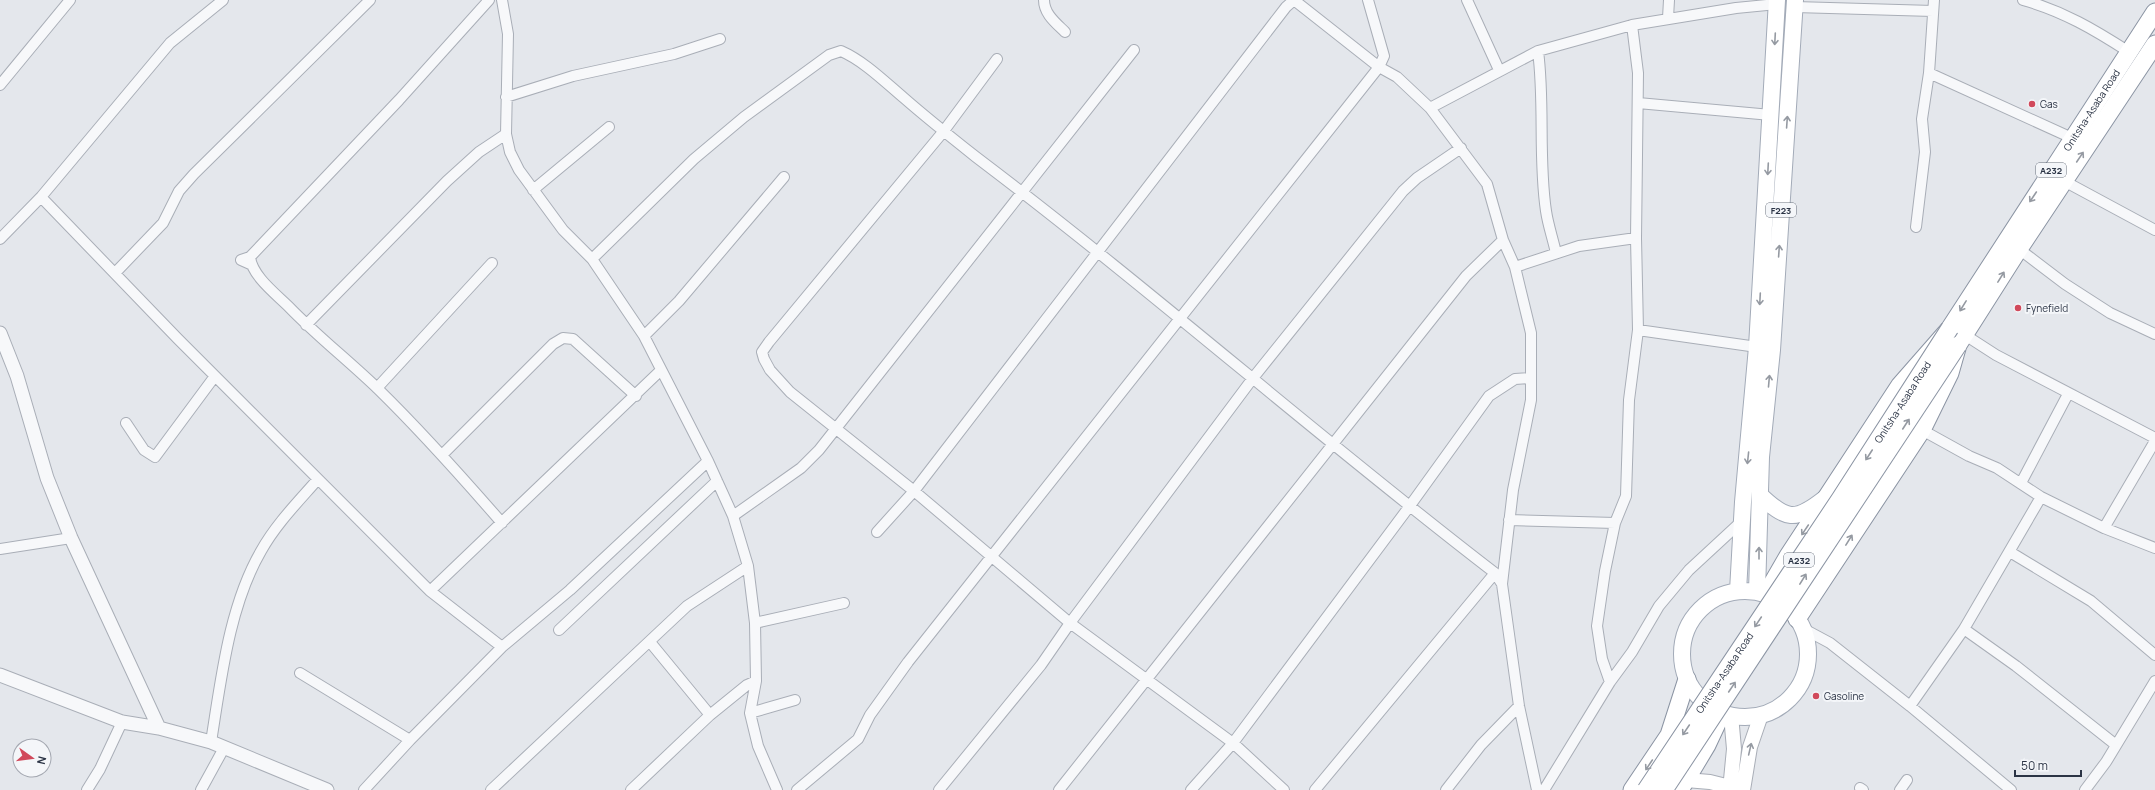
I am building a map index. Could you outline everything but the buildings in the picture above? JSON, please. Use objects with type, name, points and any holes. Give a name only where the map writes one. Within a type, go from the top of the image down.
[{"type":"highway","name":"Onitsha-Asaba Road","points":[[1646,790],[1852,481],[2016,223],[2155,12]]},
{"type":"highway","name":"A232","points":[[1664,790],[1962,340],[2032,229],[2155,44]]},
{"type":"highway","points":[[2016,223],[2032,229]]},
{"type":"highway","points":[[1762,593],[1788,556],[1900,385],[1950,328]]},
{"type":"highway","points":[[1799,624],[1922,430],[1950,373],[1962,340]]},
{"type":"highway","points":[[1632,790],[1669,735],[1687,680]]},
{"type":"highway","points":[[1683,785],[1727,714]]},
{"type":"main road","name":"F223","points":[[1762,593],[1757,347],[1777,2]]},
{"type":"main road","name":"F223","points":[[1738,591],[1742,521],[1772,350],[1795,4]]},
{"type":"main road","points":[[1760,495],[1784,515],[1798,516],[1809,511],[1826,498]]},
{"type":"main road","points":[[1738,591],[1762,593],[1784,605],[1799,624],[1807,657],[1801,681],[1786,701],[1778,707],[1761,715],[1746,717],[1727,714],[1698,696],[1687,680],[1682,661],[1682,651],[1690,623],[1696,614],[1710,601],[1738,591]]},
{"type":"main road","points":[[1727,714],[1734,749],[1735,789]]},
{"type":"main road","points":[[1735,789],[1761,715]]},
{"type":"main road","points":[[1683,785],[1710,782],[1735,789]]},
{"type":"street","points":[[0,85],[70,0]]},
{"type":"street","points":[[0,239],[41,197],[170,43],[223,0]]},
{"type":"street","points":[[115,273],[163,223],[179,191],[194,174],[370,0]]},
{"type":"street","points":[[489,0],[250,261],[257,274],[306,325],[377,388],[443,454],[502,523]]},
{"type":"street","points":[[504,0],[508,34],[506,134],[510,152],[533,190],[563,230],[592,260],[644,336],[660,371],[708,460],[733,516],[748,566],[755,623],[756,680],[750,713],[758,746],[777,790]]},
{"type":"street","points":[[1044,0],[1045,9],[1052,20],[1065,32]]},
{"type":"street","points":[[877,532],[914,491],[1281,14],[1294,0],[1379,67],[1397,77],[1430,108],[1462,148],[1487,184],[1503,240],[1515,267],[1531,333],[1531,400],[1513,490],[1502,584],[1519,706],[1537,790]]},
{"type":"street","points":[[797,790],[858,739],[870,715],[908,662],[1379,67],[1384,56],[1368,0]]},
{"type":"street","points":[[1467,0],[1499,70]]},
{"type":"street","points":[[1668,18],[1669,0]]},
{"type":"street","points":[[1916,227],[1925,152],[1922,119],[1929,73],[1934,0]]},
{"type":"street","points":[[2023,0],[2042,5],[2084,23],[2129,52]]},
{"type":"street","points":[[1430,108],[1499,70],[1538,51],[1632,25],[1668,18],[1777,2]]},
{"type":"street","points":[[1795,4],[1933,11]]},
{"type":"street","points":[[1610,682],[1602,659],[1597,626],[1605,571],[1615,523],[1626,496],[1629,400],[1638,330],[1636,238],[1638,73],[1632,25]]},
{"type":"street","points":[[506,96],[573,76],[674,54],[720,39]]},
{"type":"street","points":[[733,516],[801,468],[819,450],[1134,50]]},
{"type":"street","points":[[592,260],[699,154],[750,112],[829,55],[841,51],[850,54],[882,79],[943,132],[1022,191],[1253,378],[1409,507],[1495,573],[1502,584]]},
{"type":"street","points":[[1538,51],[1541,75],[1542,164],[1546,212],[1556,253]]},
{"type":"street","points":[[997,59],[943,132],[762,352],[764,360],[770,370],[790,392],[914,491],[991,558],[1070,623],[1233,743],[1284,790]]},
{"type":"street","points":[[1929,73],[2072,138]]},
{"type":"street","points":[[1638,103],[1771,115]]},
{"type":"street","points":[[533,190],[609,127]]},
{"type":"street","points":[[306,325],[447,181],[479,152],[506,134]]},
{"type":"street","points":[[939,790],[1041,665],[1070,623],[1253,378],[1409,184],[1462,148]]},
{"type":"street","points":[[644,336],[679,301],[784,177]]},
{"type":"street","points":[[2064,181],[2155,230]]},
{"type":"street","points":[[41,197],[215,376],[430,591],[502,647]]},
{"type":"street","points":[[1515,267],[1579,246],[1636,238]]},
{"type":"street","points":[[1059,790],[1334,445],[1466,276],[1503,240]]},
{"type":"street","points":[[2019,249],[2065,284],[2110,313],[2155,334]]},
{"type":"street","points":[[377,388],[492,263]]},
{"type":"street","points":[[1638,330],[1757,347]]},
{"type":"street","points":[[443,454],[553,344],[563,338],[573,339],[636,396]]},
{"type":"street","points":[[1,340],[17,376],[47,478],[70,538],[159,728]]},
{"type":"street","points":[[1962,340],[1996,355],[2068,394],[2155,438]]},
{"type":"street","points":[[430,591],[636,396],[660,371]]},
{"type":"street","points":[[126,423],[144,450],[155,457],[215,376]]},
{"type":"street","points":[[1191,790],[1233,743],[1409,507],[1489,396],[1515,379],[1531,378]]},
{"type":"street","points":[[2021,483],[2068,394]]},
{"type":"street","points":[[1922,430],[1969,456],[1997,468],[2041,497],[2104,528],[2155,548]]},
{"type":"street","points":[[2104,528],[2155,441]]},
{"type":"street","points":[[364,790],[410,740],[502,647],[570,590],[708,460]]},
{"type":"street","points":[[211,742],[235,617],[247,579],[274,530],[318,479]]},
{"type":"street","points":[[559,630],[717,481]]},
{"type":"street","points":[[1910,706],[1964,629],[2041,497]]},
{"type":"street","points":[[1509,520],[1615,523]]},
{"type":"street","points":[[1544,790],[1610,682],[1632,652],[1659,606],[1689,570],[1742,521]]},
{"type":"street","points":[[0,549],[70,538]]},
{"type":"street","points":[[2010,552],[2091,601],[2155,655]]},
{"type":"street","points":[[491,790],[687,606],[748,566]]},
{"type":"street","points":[[1314,790],[1495,573]]},
{"type":"street","points":[[755,623],[844,603]]},
{"type":"street","points":[[1799,624],[1830,643],[1910,706],[2011,790]]},
{"type":"street","points":[[1964,629],[2016,666],[2116,745]]},
{"type":"street","points":[[650,642],[710,715]]},
{"type":"street","points":[[300,673],[410,740]]},
{"type":"street","points":[[0,675],[122,722],[159,728],[211,742],[320,788]]},
{"type":"street","points":[[631,790],[710,715],[756,680]]},
{"type":"street","points":[[2085,790],[2116,745],[2155,681]]},
{"type":"street","points":[[750,713],[795,700]]},
{"type":"street","points":[[1446,790],[1481,745],[1519,706]]},
{"type":"street","points":[[87,790],[100,769],[122,722]]},
{"type":"street","points":[[201,790],[224,748]]},
{"type":"street","points":[[1900,790],[1907,780]]},
{"type":"place","name":"Gas","points":[[2032,104]]},
{"type":"place","name":"Fynefield","points":[[2018,308]]},
{"type":"place","name":"Gasoline","points":[[1816,696]]}]
